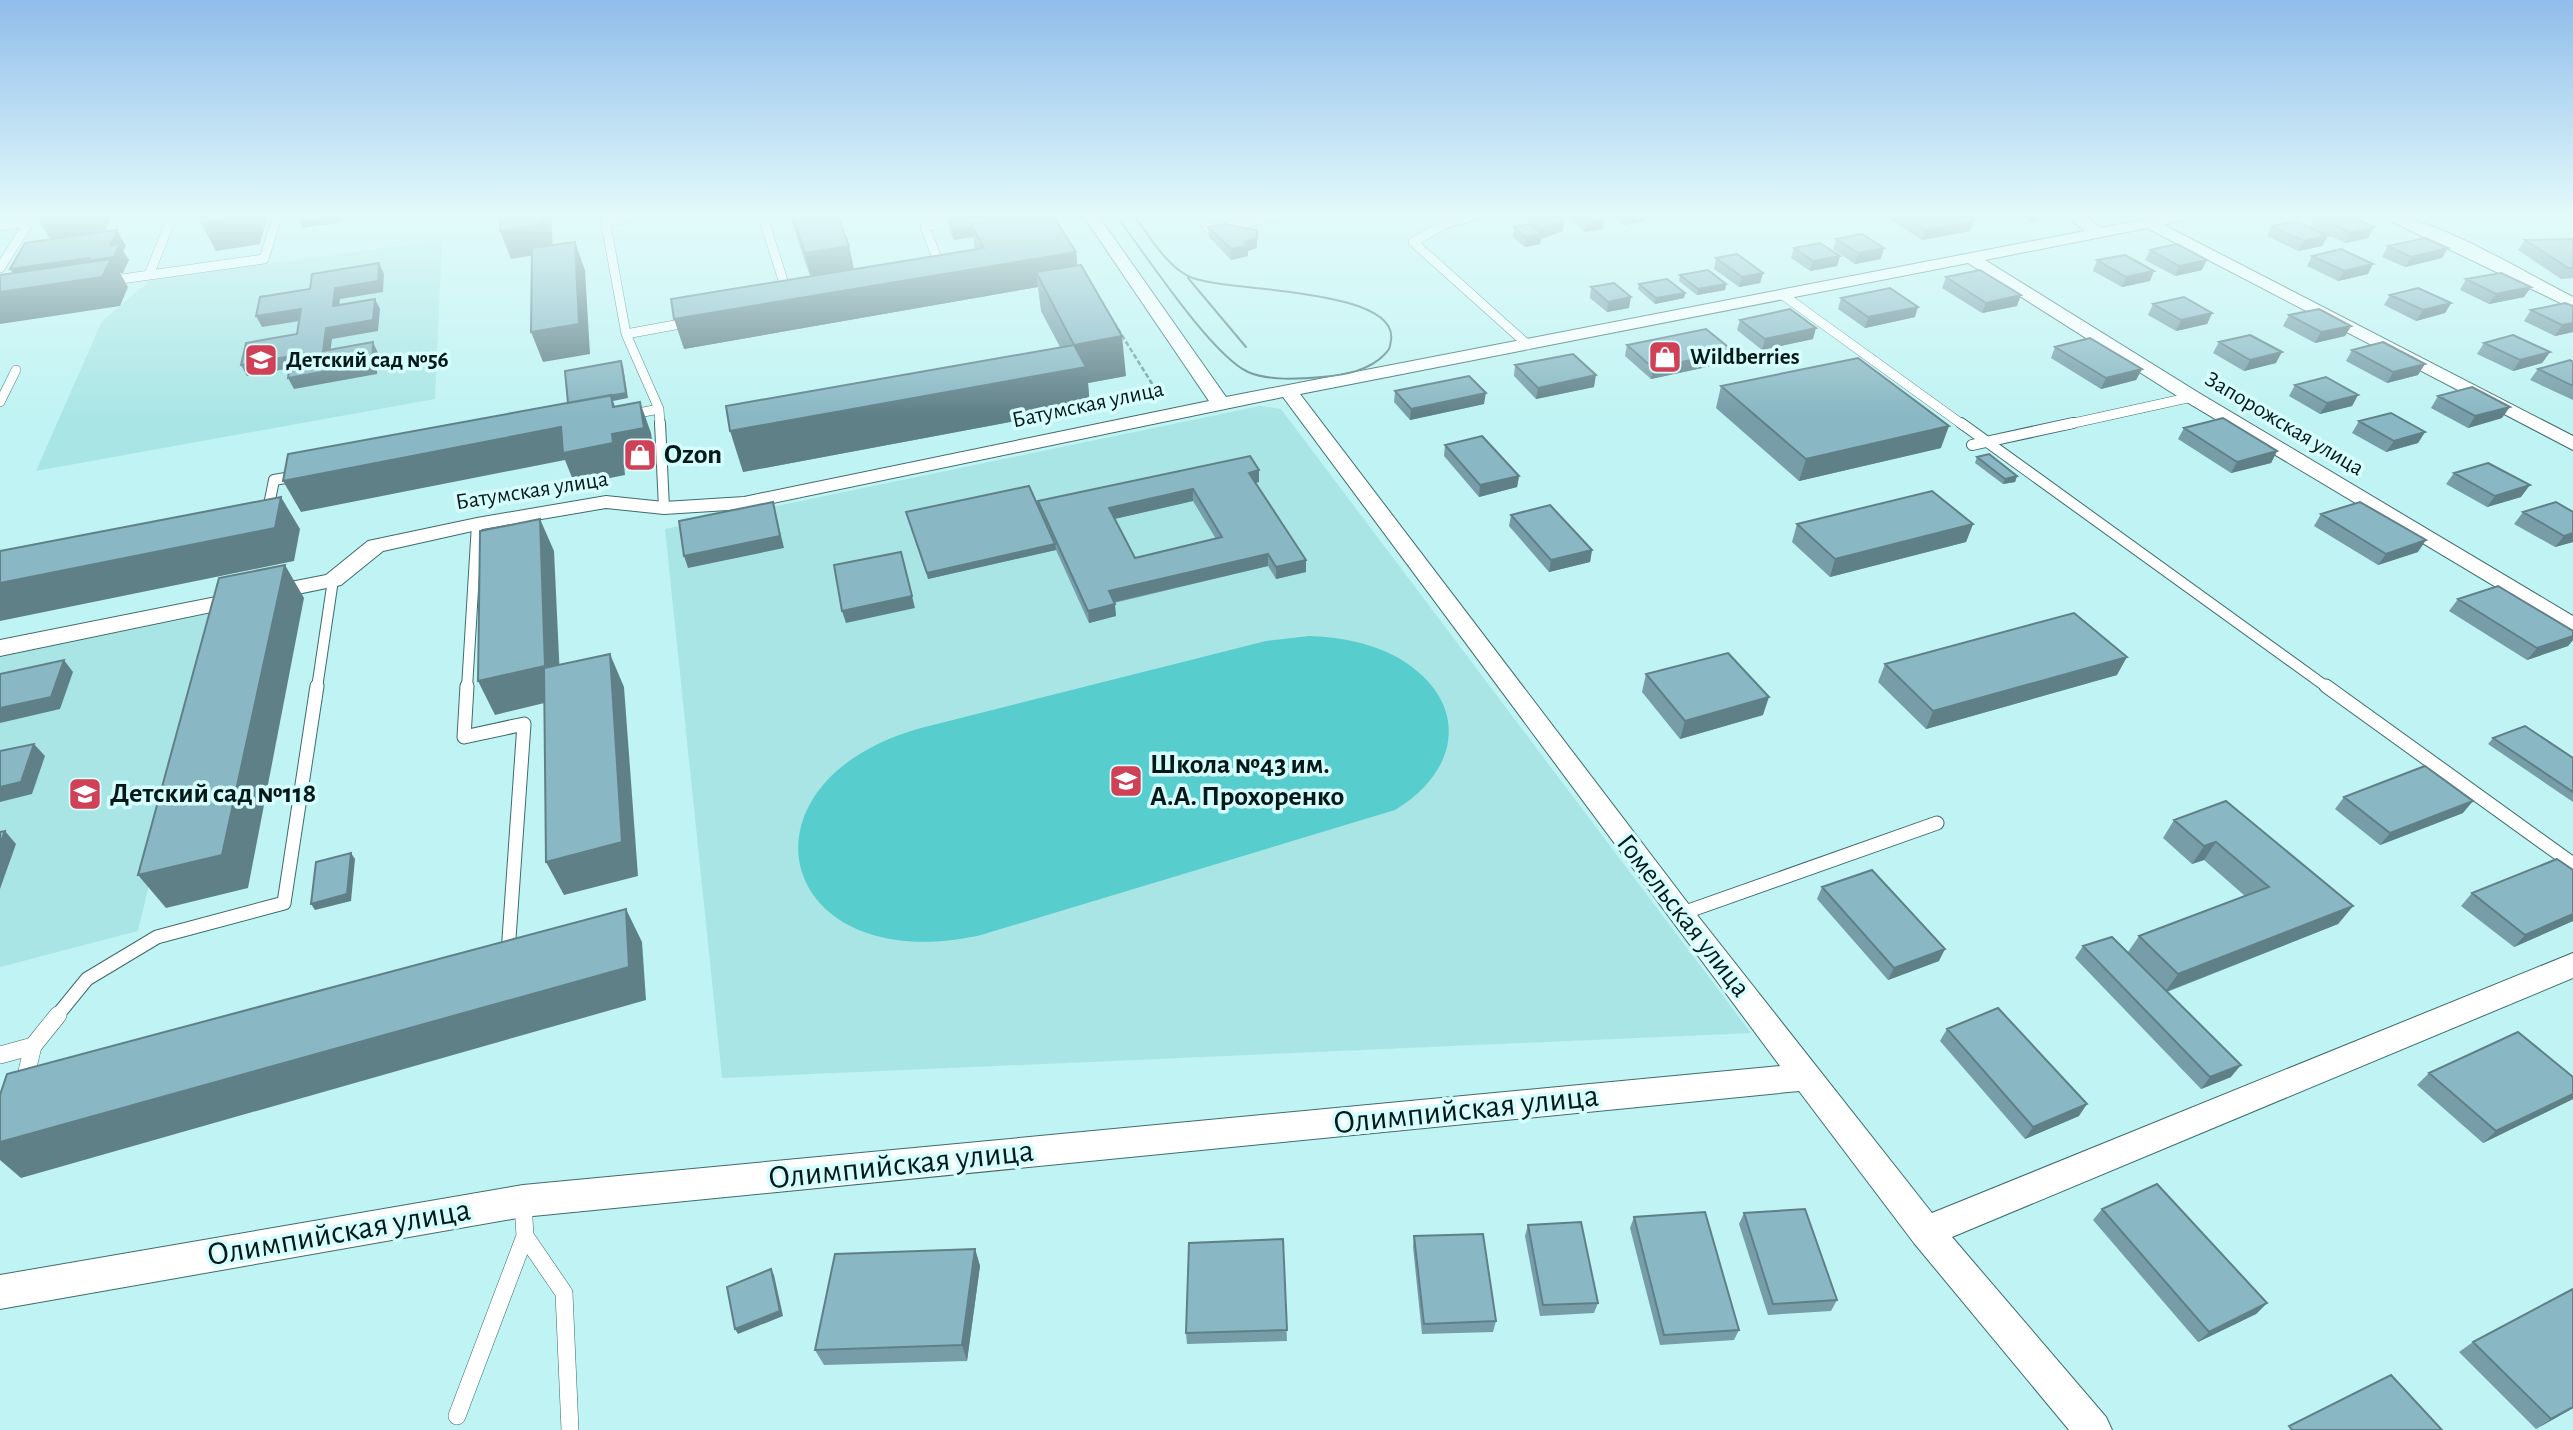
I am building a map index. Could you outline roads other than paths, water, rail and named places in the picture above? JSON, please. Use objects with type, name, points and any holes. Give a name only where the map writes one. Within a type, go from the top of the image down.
[{"type":"street","points":[[1135,281],[1221,404]]},
{"type":"street","name":"Батумская улица","points":[[0,648],[333,580],[376,546],[477,524],[607,502],[664,508],[744,503],[1221,404],[1858,281]]},
{"type":"street","name":"Запорожская улица","points":[[2007,281],[2192,397],[2573,626]]},
{"type":"street","points":[[2260,281],[2573,444]]},
{"type":"street","points":[[2528,281],[2571,302]]},
{"type":"street","name":"Гомельская улица","points":[[1288,391],[1680,914],[1926,1233],[2092,1430]]},
{"type":"street","points":[[1926,1233],[2573,965]]},
{"type":"street","name":"Олимпийская улица","points":[[0,1292],[523,1201],[1808,1077]]},
{"type":"lane","points":[[94,283],[110,281]]},
{"type":"lane","points":[[616,281],[626,334],[659,409],[664,508]]},
{"type":"lane","points":[[783,281],[790,303]]},
{"type":"lane","points":[[1456,281],[1528,345]]},
{"type":"lane","points":[[1783,295],[2573,864]]},
{"type":"lane","points":[[776,305],[803,300]]},
{"type":"lane","points":[[626,334],[708,318]]},
{"type":"lane","points":[[0,372],[16,370],[0,402]]},
{"type":"lane","points":[[1972,445],[2192,397]]},
{"type":"lane","points":[[617,417],[659,409]]},
{"type":"lane","points":[[265,525],[274,480],[316,473]]},
{"type":"lane","points":[[477,524],[464,737],[524,724],[510,952],[497,956]]},
{"type":"lane","points":[[25,1091],[33,1046],[87,979],[158,937],[284,903],[333,580]]},
{"type":"lane","points":[[1680,914],[1937,823]]},
{"type":"lane","points":[[0,1055],[33,1046]]},
{"type":"lane","points":[[457,1416],[525,1236],[523,1201]]},
{"type":"lane","points":[[525,1236],[564,1293],[570,1430]]},
{"type":"tram line","points":[[1164,281],[1215,345],[1248,372],[1284,379],[1339,375],[1372,364],[1389,349],[1391,340],[1386,323],[1368,310],[1306,294],[1203,281]]},
{"type":"tram line","points":[[1190,281],[1246,347]]},
{"type":"place","name":"Wildberries","points":[[1665,357]]},
{"type":"place","name":"Детский сад №56","points":[[261,360]]},
{"type":"place","name":"Ozon","points":[[640,455]]},
{"type":"place","name":"Школа №43 им. А.А. Прохоренко","points":[[1126,781]]},
{"type":"place","name":"Детский сад №118","points":[[85,794]]}]
